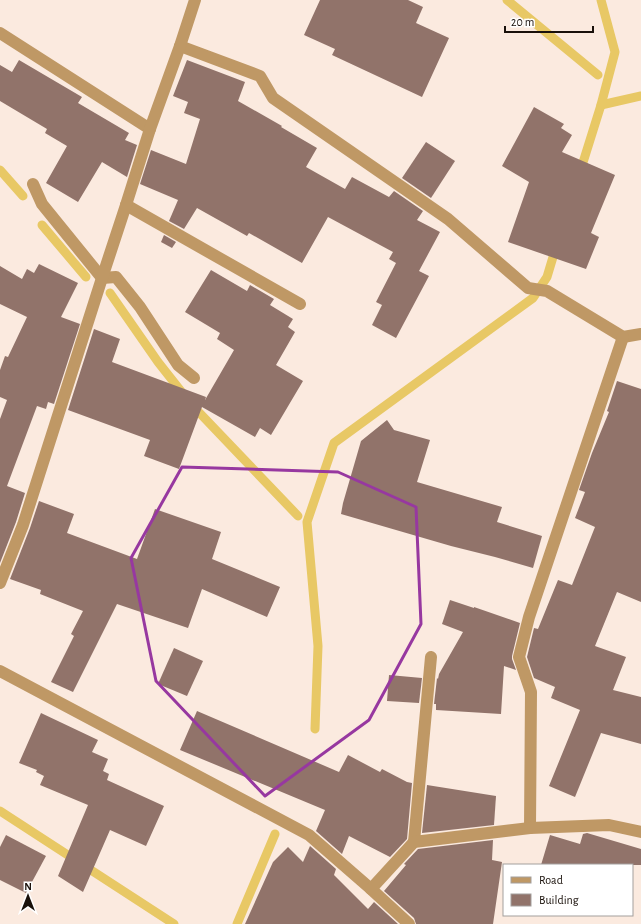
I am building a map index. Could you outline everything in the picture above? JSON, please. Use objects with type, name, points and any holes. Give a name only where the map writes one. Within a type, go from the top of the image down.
[{"type":"street","points":[[0,582],[23,525],[150,129],[195,0]]},
{"type":"street","points":[[0,33],[150,129]]},
{"type":"street","points":[[180,46],[260,76],[273,98],[448,219],[528,288],[547,291],[623,337],[641,334]]},
{"type":"street","points":[[33,184],[42,204],[102,278]]},
{"type":"street","points":[[126,205],[300,304]]},
{"type":"street","points":[[102,278],[116,277],[140,307],[178,365],[194,378]]},
{"type":"street","points":[[530,828],[531,692],[519,657],[529,617],[623,337]]},
{"type":"street","points":[[371,889],[414,842],[431,657]]},
{"type":"street","points":[[0,671],[309,835],[409,924]]},
{"type":"street","points":[[414,842],[530,828],[609,824],[641,832]]},
{"type":"highlighted area","points":[[182,467],[338,472],[416,507],[421,624],[369,720],[265,796],[156,681],[131,558]]},
{"type":"building","points":[[320,0],[408,0],[423,7],[416,23],[449,38],[422,97],[332,55],[335,49],[304,35]]},
{"type":"building","points":[[19,60],[82,97],[78,103],[129,133],[125,140],[137,145],[127,177],[102,162],[78,202],[46,183],[67,146],[45,133],[47,129],[0,101],[0,65],[12,72]]},
{"type":"building","points":[[187,60],[245,82],[238,101],[317,148],[306,167],[345,189],[352,177],[389,197],[394,191],[423,211],[417,220],[440,232],[419,271],[429,276],[396,338],[372,325],[382,305],[376,302],[396,263],[389,259],[393,252],[328,217],[302,263],[249,233],[247,236],[197,208],[184,229],[169,221],[178,200],[140,184],[151,150],[186,164],[200,119],[184,113],[188,102],[173,96]]},
{"type":"building","points":[[534,107],[564,124],[561,128],[572,135],[562,152],[615,175],[591,233],[599,237],[586,269],[508,242],[529,182],[502,166]]},
{"type":"building","points":[[426,142],[455,161],[431,198],[402,178]]},
{"type":"building","points":[[164,235],[176,242],[172,248],[161,242]]},
{"type":"building","points":[[39,264],[78,283],[61,317],[80,324],[54,404],[48,402],[46,409],[37,406],[7,486],[25,493],[16,522],[0,563],[0,419],[7,400],[0,397],[0,370],[5,356],[8,357],[27,317],[0,304],[0,266],[22,279],[27,269],[34,273]]},
{"type":"building","points":[[211,270],[247,291],[250,285],[274,299],[270,305],[293,319],[288,327],[295,332],[276,365],[303,381],[271,435],[260,428],[255,437],[202,407],[179,469],[144,456],[150,440],[68,410],[94,329],[120,339],[112,362],[206,397],[205,400],[234,350],[217,339],[220,333],[185,312]]},
{"type":"building","points":[[617,381],[641,389],[641,602],[617,592],[595,646],[626,657],[613,690],[641,697],[641,744],[601,733],[575,797],[549,786],[580,710],[551,698],[555,687],[534,678],[527,657],[534,628],[538,629],[558,580],[572,585],[595,527],[575,518],[585,492],[579,490],[609,412],[607,411]]},
{"type":"building","points":[[387,420],[394,430],[430,440],[417,482],[502,507],[497,522],[542,536],[533,568],[341,514],[361,441]]},
{"type":"building","points":[[39,501],[74,514],[67,533],[137,559],[155,509],[221,532],[212,559],[280,587],[267,617],[202,589],[188,628],[117,604],[73,692],[51,682],[74,636],[71,634],[83,611],[40,594],[41,590],[10,579]]},
{"type":"building","points":[[450,600],[520,623],[512,656],[516,670],[504,666],[501,714],[436,710],[436,704],[434,704],[437,678],[438,679],[439,674],[463,632],[442,624]]},
{"type":"building","points":[[174,648],[203,661],[187,696],[158,684]]},
{"type":"building","points":[[389,675],[422,678],[419,703],[387,701]]},
{"type":"building","points":[[197,711],[339,772],[348,755],[380,772],[382,769],[407,782],[412,783],[407,839],[390,857],[349,836],[342,854],[316,831],[325,810],[180,750]]},
{"type":"building","points":[[41,713],[98,740],[92,752],[108,759],[103,771],[109,774],[107,780],[164,806],[146,846],[110,830],[83,892],[58,876],[88,805],[40,785],[44,776],[36,772],[37,770],[19,763]]},
{"type":"building","points":[[427,785],[496,796],[494,825],[422,833]]},
{"type":"building","points":[[587,833],[641,849],[641,865],[541,864],[550,835],[580,844],[583,834]]},
{"type":"building","points":[[6,835],[46,856],[26,893],[0,880],[0,847]]},
{"type":"building","points":[[493,840],[492,860],[502,862],[493,924],[416,924],[414,918],[384,891],[406,865],[404,864],[418,849]]},
{"type":"building","points":[[310,846],[336,869],[334,875],[368,909],[374,902],[398,924],[245,924],[273,862],[288,847],[303,862]]},
{"type":"waterway","points":[[507,0],[598,75]]},
{"type":"waterway","points":[[580,172],[601,105],[615,52],[601,0]]},
{"type":"waterway","points":[[601,105],[641,96]]},
{"type":"waterway","points":[[0,170],[23,196]]},
{"type":"waterway","points":[[42,225],[86,277]]},
{"type":"waterway","points":[[315,729],[318,646],[307,522],[334,443],[533,298],[547,277],[556,247]]},
{"type":"waterway","points":[[110,293],[158,362],[184,395]]},
{"type":"waterway","points":[[192,405],[298,516]]},
{"type":"waterway","points":[[0,811],[174,924]]},
{"type":"waterway","points":[[237,924],[275,834]]}]
